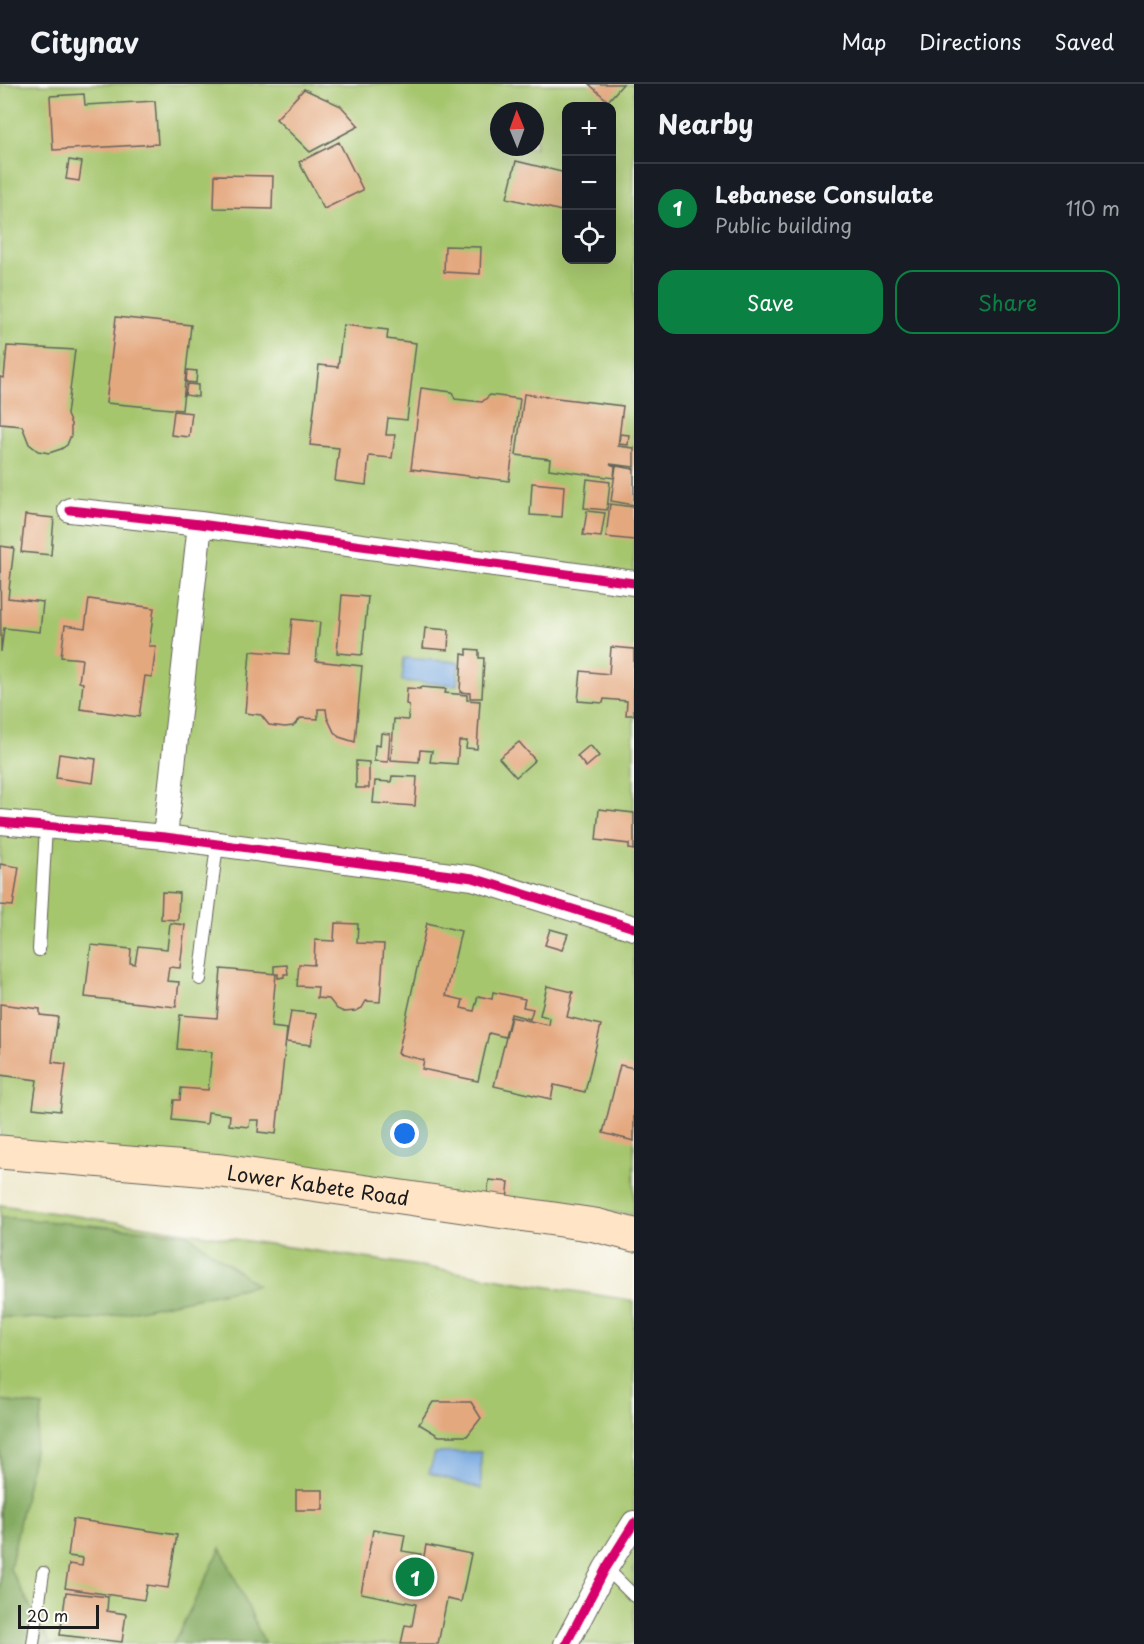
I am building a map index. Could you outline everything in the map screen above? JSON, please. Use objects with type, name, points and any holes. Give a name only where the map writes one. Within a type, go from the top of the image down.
[{"type":"main road","name":"Lower Kabete Road","points":[[0,1152],[222,1172],[595,1225],[634,1235]]},
{"type":"street","points":[[70,510],[200,524],[634,583]]},
{"type":"street","points":[[165,837],[200,524]]},
{"type":"street","points":[[0,822],[165,837],[473,878],[634,928]]},
{"type":"street","points":[[566,1644],[606,1568],[634,1523]]},
{"type":"lane","points":[[39,950],[46,827]]},
{"type":"lane","points":[[200,979],[217,844]]},
{"type":"lane","points":[[606,1568],[634,1596]]},
{"type":"lane","points":[[33,1644],[43,1573]]},
{"type":"green space","points":[[0,84],[634,84],[634,1215],[0,1153]]},
{"type":"green space","points":[[0,1205],[419,1266],[634,1301],[634,1644],[0,1644]]},
{"type":"green space","points":[[0,1217],[187,1234],[257,1285],[92,1320],[0,1317]]},
{"type":"green space","points":[[0,1401],[43,1406],[10,1569],[51,1644],[0,1644]]},
{"type":"green space","points":[[221,1548],[265,1644],[173,1644]]},
{"type":"water","points":[[404,658],[459,662],[457,685],[402,681]]},
{"type":"water","points":[[481,1452],[481,1489],[429,1473],[435,1453]]},
{"type":"building","points":[[589,84],[623,84],[608,101]]},
{"type":"building","points":[[304,89],[341,106],[359,126],[310,152],[276,119]]},
{"type":"building","points":[[84,94],[85,105],[155,101],[158,144],[53,150],[50,96]]},
{"type":"building","points":[[339,142],[363,190],[324,209],[299,162]]},
{"type":"building","points":[[69,160],[82,162],[79,181],[66,179]]},
{"type":"building","points":[[516,161],[562,172],[562,211],[507,198]]},
{"type":"building","points":[[215,175],[273,176],[272,209],[214,208]]},
{"type":"building","points":[[445,246],[481,247],[480,274],[444,272]]},
{"type":"building","points":[[116,317],[191,325],[182,410],[106,403]]},
{"type":"building","points":[[343,325],[388,330],[387,339],[416,343],[407,420],[388,418],[386,435],[395,435],[392,458],[369,456],[366,485],[335,481],[339,448],[310,445],[319,365],[338,367]]},
{"type":"building","points":[[7,346],[75,350],[67,415],[71,424],[71,435],[67,445],[61,449],[49,453],[38,451],[29,444],[22,426],[0,424],[0,377],[4,378]]},
{"type":"building","points":[[187,370],[197,371],[196,383],[186,382]]},
{"type":"building","points":[[187,384],[198,385],[198,397],[185,395]]},
{"type":"building","points":[[421,388],[452,392],[455,399],[482,402],[490,395],[520,399],[509,481],[411,469]]},
{"type":"building","points":[[524,394],[623,406],[618,446],[634,448],[634,467],[610,464],[615,466],[614,478],[549,469],[550,459],[516,455]]},
{"type":"building","points":[[174,411],[192,413],[189,437],[171,435]]},
{"type":"building","points":[[620,434],[629,435],[628,445],[619,444]]},
{"type":"building","points":[[616,466],[634,469],[634,505],[611,501]]},
{"type":"building","points":[[587,479],[610,482],[607,510],[584,508]]},
{"type":"building","points":[[532,483],[564,486],[562,517],[530,515]]},
{"type":"building","points":[[610,504],[634,507],[634,540],[606,537]]},
{"type":"building","points":[[587,511],[605,513],[601,537],[583,535]]},
{"type":"building","points":[[25,515],[54,518],[51,555],[21,552]]},
{"type":"building","points":[[0,546],[14,548],[8,598],[43,602],[40,632],[4,628],[1,652]]},
{"type":"building","points":[[342,595],[368,597],[362,655],[337,653]]},
{"type":"building","points":[[89,599],[154,608],[149,646],[156,646],[152,677],[145,676],[139,717],[80,709],[83,683],[79,682],[82,659],[61,657],[65,625],[85,628]]},
{"type":"building","points":[[292,619],[320,622],[316,661],[362,666],[355,742],[339,737],[334,732],[326,709],[318,709],[318,719],[301,718],[293,726],[285,727],[269,725],[261,715],[245,713],[250,651],[289,654]]},
{"type":"building","points":[[425,628],[449,630],[448,650],[423,648]]},
{"type":"building","points":[[611,647],[634,649],[634,715],[626,715],[627,701],[604,699],[603,703],[578,701],[581,671],[609,674]]},
{"type":"building","points":[[467,649],[479,650],[479,658],[484,658],[482,698],[470,698],[470,693],[460,692],[462,654],[467,655]]},
{"type":"building","points":[[420,687],[446,689],[445,693],[467,695],[467,700],[480,701],[477,749],[466,748],[467,741],[459,741],[457,764],[430,762],[432,751],[420,750],[419,762],[391,760],[394,719],[408,720],[407,688],[420,689]]},
{"type":"building","points":[[381,733],[390,734],[388,762],[374,761],[375,745],[380,746]]},
{"type":"building","points":[[519,742],[535,760],[516,777],[499,758]]},
{"type":"building","points":[[590,745],[599,756],[586,767],[577,756]]},
{"type":"building","points":[[59,754],[96,759],[93,783],[56,778]]},
{"type":"building","points":[[356,761],[369,762],[369,788],[356,788]]},
{"type":"building","points":[[392,776],[417,777],[415,806],[373,803],[375,781],[391,782]]},
{"type":"building","points":[[599,809],[634,813],[634,850],[629,849],[629,844],[596,840]]},
{"type":"building","points":[[0,864],[19,867],[13,906],[0,905]]},
{"type":"building","points":[[162,892],[179,893],[178,920],[161,919]]},
{"type":"building","points":[[170,923],[185,925],[180,968],[169,967],[167,981],[179,982],[176,1007],[85,997],[91,945],[131,949],[130,963],[135,964],[138,946],[167,949]]},
{"type":"building","points":[[335,923],[358,924],[357,943],[384,944],[380,1002],[366,1001],[362,1008],[356,1011],[344,1012],[337,1009],[329,999],[317,998],[318,987],[297,986],[299,964],[314,965],[315,940],[334,941]]},
{"type":"building","points":[[427,923],[461,931],[446,996],[463,1000],[461,1008],[474,1011],[478,996],[492,999],[493,992],[525,999],[523,1007],[533,1009],[530,1019],[511,1014],[505,1037],[489,1033],[478,1081],[422,1069],[424,1060],[398,1054]]},
{"type":"building","points":[[550,929],[568,934],[562,950],[545,945]]},
{"type":"building","points":[[287,965],[288,974],[284,974],[284,977],[278,978],[278,974],[274,974],[274,966]]},
{"type":"building","points":[[221,969],[276,974],[271,1027],[287,1029],[276,1134],[258,1132],[259,1120],[250,1120],[249,1127],[229,1125],[230,1115],[208,1112],[207,1124],[172,1120],[174,1100],[180,1100],[181,1088],[208,1090],[212,1052],[177,1049],[180,1015],[217,1018]]},
{"type":"building","points":[[547,986],[573,992],[567,1017],[601,1025],[585,1092],[554,1085],[551,1099],[494,1086],[511,1017],[549,1025],[550,1018],[540,1015]]},
{"type":"building","points":[[0,1004],[40,1009],[40,1015],[58,1017],[52,1062],[66,1064],[60,1111],[33,1108],[37,1080],[0,1075]]},
{"type":"building","points":[[291,1011],[316,1014],[311,1045],[286,1042]]},
{"type":"building","points":[[620,1065],[634,1068],[634,1141],[603,1133]]},
{"type":"building","points":[[489,1180],[509,1182],[507,1200],[487,1198]]},
{"type":"building","points":[[433,1402],[471,1402],[481,1418],[467,1436],[439,1436],[419,1424]]},
{"type":"building","points":[[296,1490],[323,1490],[323,1510],[296,1510]]},
{"type":"building","points":[[73,1519],[177,1535],[168,1588],[147,1585],[144,1600],[65,1588],[69,1564],[82,1566],[83,1558],[68,1556]]},
{"type":"building","points":[[373,1530],[405,1535],[402,1551],[421,1554],[419,1561],[423,1561],[426,1545],[471,1554],[461,1602],[447,1599],[438,1644],[401,1644],[405,1625],[412,1626],[416,1604],[361,1593]]},
{"type":"building","points":[[66,1592],[108,1597],[107,1611],[126,1614],[122,1642],[60,1635]]},
{"type":"cycle path","points":[[70,510],[200,524],[634,583]]},
{"type":"cycle path","points":[[0,822],[165,837],[473,878],[634,928]]},
{"type":"cycle path","points":[[566,1644],[606,1568],[634,1523]]},
{"type":"place","name":"Lebanese Consulate","points":[[415,1577]]}]
